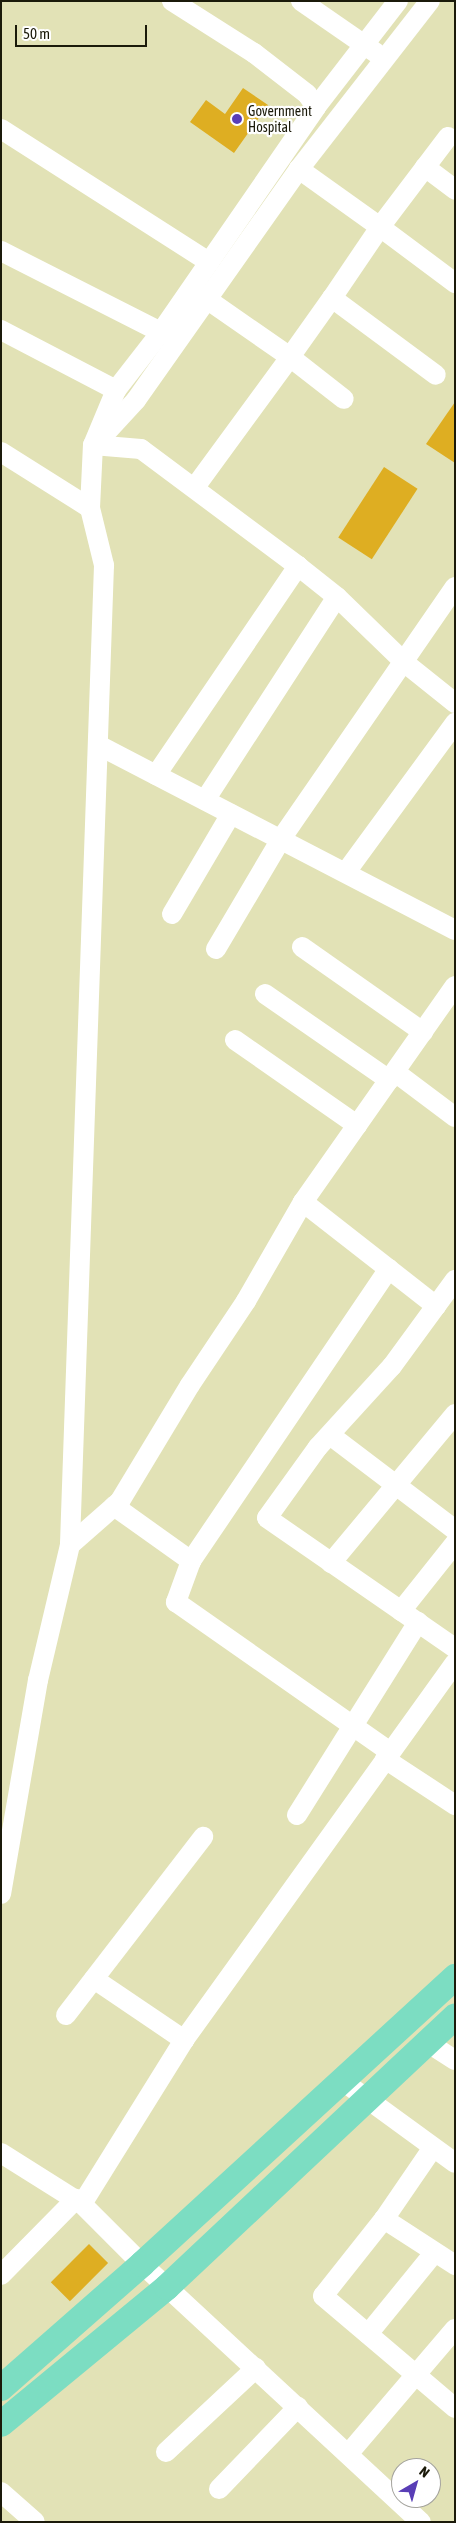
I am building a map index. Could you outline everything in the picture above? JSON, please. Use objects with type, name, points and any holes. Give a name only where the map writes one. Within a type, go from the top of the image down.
[{"type":"main road","points":[[1,2388],[344,2082],[455,1977]]},
{"type":"main road","points":[[1,2424],[167,2287],[366,2098],[455,2017]]},
{"type":"street","points":[[172,1],[254,53],[307,94],[316,107]]},
{"type":"street","points":[[301,1],[385,60]]},
{"type":"street","points":[[1,1894],[38,1680],[70,1545],[100,746],[104,565],[90,508],[94,445],[116,390],[161,332],[316,107],[398,1]]},
{"type":"street","points":[[94,445],[136,400],[299,169],[430,1]]},
{"type":"street","points":[[1,129],[209,262]]},
{"type":"street","points":[[196,487],[332,298],[380,227],[448,137]]},
{"type":"street","points":[[425,167],[455,190]]},
{"type":"street","points":[[299,169],[455,283]]},
{"type":"street","points":[[1,251],[161,332]]},
{"type":"street","points":[[332,298],[436,374]]},
{"type":"street","points":[[208,300],[290,357],[344,399]]},
{"type":"street","points":[[1,330],[116,390]]},
{"type":"street","points":[[94,445],[142,449],[196,487],[337,597],[405,663],[455,703]]},
{"type":"street","points":[[1,452],[90,508]]},
{"type":"street","points":[[156,775],[298,566]]},
{"type":"street","points":[[216,948],[281,839],[405,663],[455,587]]},
{"type":"street","points":[[205,800],[337,597]]},
{"type":"street","points":[[346,872],[455,723]]},
{"type":"street","points":[[100,746],[453,925]]},
{"type":"street","points":[[172,914],[231,814]]},
{"type":"street","points":[[302,947],[423,1032]]},
{"type":"street","points":[[70,1545],[114,1506],[246,1302],[303,1202],[455,986]]},
{"type":"street","points":[[265,994],[455,1117]]},
{"type":"street","points":[[235,1040],[357,1125]]},
{"type":"street","points":[[303,1202],[436,1306]]},
{"type":"street","points":[[389,1268],[191,1561],[176,1602],[352,1726],[388,1756],[455,1805]]},
{"type":"street","points":[[455,1280],[392,1366],[330,1435],[267,1518],[455,1648]]},
{"type":"street","points":[[331,1563],[455,1414]]},
{"type":"street","points":[[330,1435],[396,1483],[455,1530]]},
{"type":"street","points":[[114,1506],[191,1561]]},
{"type":"street","points":[[401,1611],[455,1543]]},
{"type":"street","points":[[297,1815],[418,1622]]},
{"type":"street","points":[[1,2275],[79,2202],[184,2040],[455,1663]]},
{"type":"street","points":[[66,2015],[202,1836]]},
{"type":"street","points":[[94,1979],[184,2040]]},
{"type":"street","points":[[427,2042],[455,2060]]},
{"type":"street","points":[[344,2082],[432,2149],[455,2163]]},
{"type":"street","points":[[432,2149],[384,2219],[323,2296],[455,2408]]},
{"type":"street","points":[[1,2153],[79,2202],[142,2264],[349,2453],[421,2522]]},
{"type":"street","points":[[384,2219],[455,2266]]},
{"type":"street","points":[[368,2334],[434,2253]]},
{"type":"street","points":[[349,2453],[413,2374],[455,2329]]},
{"type":"street","points":[[166,2452],[256,2368]]},
{"type":"street","points":[[219,2489],[298,2407]]},
{"type":"street","points":[[1,2492],[27,2519]]},
{"type":"building","points":[[243,88],[268,105],[234,153],[190,122],[206,100],[225,114]]},
{"type":"building","points":[[455,402],[455,463],[426,444]]},
{"type":"building","points":[[384,467],[418,489],[372,559],[338,537]]},
{"type":"building","points":[[89,2244],[108,2263],[70,2301],[51,2282]]},
{"type":"place","name":"Government Hospital","points":[[237,119]]}]
